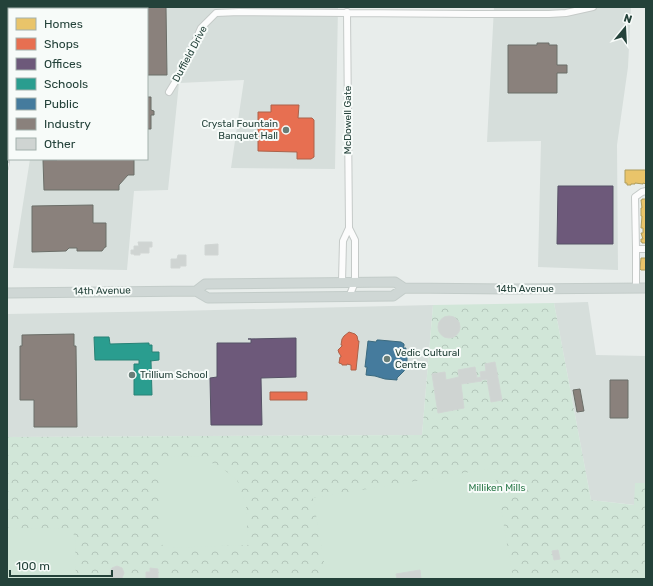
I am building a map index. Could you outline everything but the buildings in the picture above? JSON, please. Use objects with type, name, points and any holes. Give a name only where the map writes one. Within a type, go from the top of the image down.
[{"type":"main road","name":"14th Avenue","points":[[196,291],[205,284],[342,282],[395,282],[404,288],[646,288]]},
{"type":"main road","name":"14th Avenue","points":[[7,293],[196,291],[208,298],[393,296],[404,288]]},
{"type":"street","name":"Duffield Drive","points":[[169,92],[183,69],[201,28],[216,13],[347,12],[549,14],[566,13],[593,7]]},
{"type":"street","name":"McDowell Gate","points":[[342,282],[343,241],[349,228],[347,12]]},
{"type":"street","points":[[636,288],[635,197],[646,191]]},
{"type":"street","name":"McDowell Gate","points":[[349,228],[355,240],[354,282],[349,296]]},
{"type":"street","points":[[636,249],[646,249]]},
{"type":"shaded area","points":[[338,7],[335,169],[231,168],[244,80],[179,83],[168,190],[134,191],[127,270],[13,268],[30,160],[148,160],[148,8],[56,8]]},
{"type":"shaded area","points":[[494,7],[631,7],[628,67],[617,145],[618,270],[538,267],[541,141],[487,142]]},
{"type":"shaded area","points":[[588,302],[596,355],[646,356],[646,483],[635,483],[635,505],[591,500],[554,303]]},
{"type":"shaded area","points":[[433,305],[422,435],[7,437],[7,314]]},
{"type":"green space","name":"Milliken Mills","points":[[554,303],[591,500],[634,505],[635,483],[646,483],[646,579],[7,579],[7,437],[422,435],[433,305]]},
{"type":"green space","points":[[180,456],[200,457],[222,468],[237,480],[246,505],[248,545],[165,548],[159,541],[159,459]]},
{"type":"green space","points":[[494,468],[513,579],[327,579],[313,498]]},
{"type":"green space","points":[[7,528],[71,529],[75,537],[76,579],[7,579]]},
{"type":"green space","points":[[207,573],[267,575],[267,579],[206,579]]},
{"type":"railway","points":[[7,138],[8,132]]},
{"type":"railway","points":[[7,169],[8,160]]},
{"type":"place","name":"Crystal Fountain Banquet Hall","points":[[286,130]]},
{"type":"place","name":"Vedic Cultural Centre","points":[[387,359]]},
{"type":"place","name":"Trillium School","points":[[132,375]]}]
